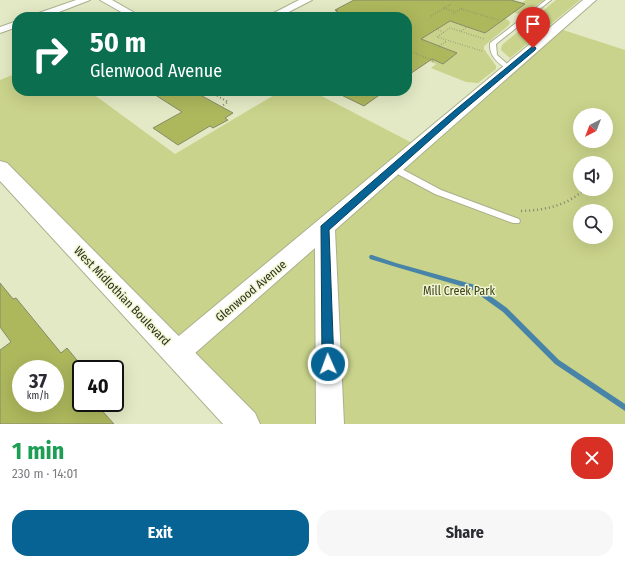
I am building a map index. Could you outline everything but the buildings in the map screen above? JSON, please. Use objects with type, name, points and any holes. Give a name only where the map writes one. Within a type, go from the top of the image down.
[{"type":"main road","name":"West Midlothian Boulevard","points":[[0,168],[244,424]]},
{"type":"street","points":[[51,12],[85,0]]},
{"type":"street","points":[[105,0],[127,12]]},
{"type":"street","points":[[282,12],[307,0]]},
{"type":"street","name":"Glenwood Avenue","points":[[177,353],[325,229],[393,168],[590,0]]},
{"type":"street","points":[[0,30],[12,26]]},
{"type":"street","points":[[325,229],[330,424]]},
{"type":"lane","points":[[509,68],[496,59],[493,52],[495,42],[549,0]]},
{"type":"lane","points":[[393,168],[438,192],[516,221]]},
{"type":"path","points":[[431,16],[450,4]]},
{"type":"path","points":[[444,8],[456,12]]},
{"type":"path","points":[[453,14],[462,8],[498,20]]},
{"type":"path","points":[[460,31],[467,27]]},
{"type":"path","points":[[493,52],[466,47],[437,36],[450,28],[495,42]]},
{"type":"path","points":[[436,29],[444,32]]},
{"type":"path","points":[[439,46],[448,40]]},
{"type":"path","points":[[412,52],[434,61],[432,62]]},
{"type":"path","points":[[218,96],[228,102],[222,106]]},
{"type":"path","points":[[493,213],[553,209],[568,202],[576,196]]},
{"type":"green space","points":[[476,0],[489,0],[518,9],[524,5],[521,3],[526,0],[544,0],[522,15]]},
{"type":"green space","points":[[556,0],[580,0],[510,58],[501,50],[502,45]]},
{"type":"green space","points":[[451,4],[501,21],[505,18],[510,22],[509,25],[484,46],[484,49],[496,66],[496,69],[478,83],[466,82],[431,68],[436,64],[412,54],[412,51],[443,64],[457,53],[421,39],[450,21],[485,33],[497,25],[463,12],[457,16],[448,13],[438,18],[428,15],[412,24],[412,21],[430,11],[437,13]]},
{"type":"green space","name":"Mill Creek Park","points":[[557,28],[625,50],[625,424],[244,424],[0,168],[0,80],[12,75],[12,96],[96,96],[175,154],[273,96],[322,96],[418,146]]},
{"type":"waterway","points":[[372,257],[473,287],[505,310],[557,362],[625,408]]},
{"type":"route","points":[[328,364],[325,229],[456,113],[533,48]]}]
